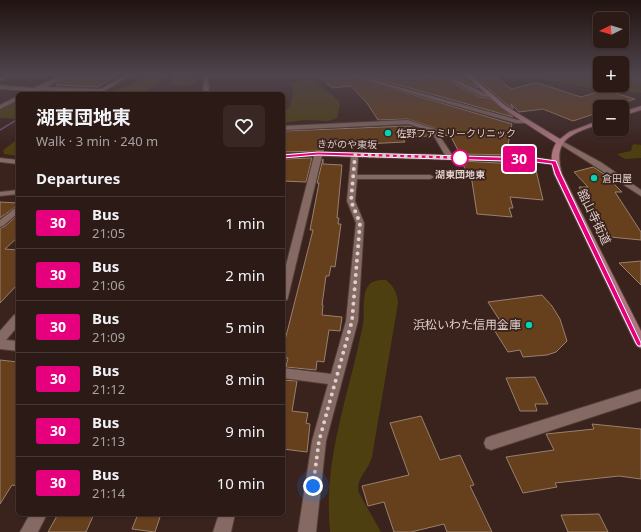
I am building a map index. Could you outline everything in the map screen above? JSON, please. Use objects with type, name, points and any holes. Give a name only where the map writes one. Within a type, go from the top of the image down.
[{"type":"main road","points":[[494,99],[525,121],[560,142]]},
{"type":"main road","points":[[629,112],[640,109]]},
{"type":"main road","points":[[554,162],[554,153],[564,138],[578,130],[593,125]]},
{"type":"main road","name":"舘山寺街道","points":[[554,162],[558,174],[641,343]]},
{"type":"street","points":[[0,106],[16,99]]},
{"type":"street","points":[[435,99],[518,122],[525,121]]},
{"type":"street","points":[[285,128],[408,122],[433,130],[450,158]]},
{"type":"street","points":[[560,142],[604,168],[641,194]]},
{"type":"street","points":[[285,289],[318,161],[318,154]]},
{"type":"street","name":"きがのや東坂","points":[[285,156],[318,154],[535,160],[554,162]]},
{"type":"street","points":[[307,532],[319,441],[352,321],[360,223],[351,201],[355,155]]},
{"type":"street","points":[[0,160],[16,162]]},
{"type":"street","points":[[354,178],[430,177]]},
{"type":"street","points":[[0,194],[16,192]]},
{"type":"street","points":[[0,224],[16,211]]},
{"type":"street","points":[[0,339],[16,320]]},
{"type":"street","points":[[0,344],[16,346]]},
{"type":"street","points":[[285,373],[336,380]]},
{"type":"street","points":[[491,443],[641,395]]},
{"type":"street","points":[[29,532],[38,516]]},
{"type":"street","points":[[222,532],[226,516]]},
{"type":"shaded area","points":[[292,99],[337,99],[340,104],[337,118],[328,121],[305,120],[285,123],[285,110],[290,107]]},
{"type":"shaded area","points":[[16,102],[16,119],[0,118],[0,110]]},
{"type":"shaded area","points":[[16,140],[16,156],[4,154],[3,150]]},
{"type":"shaded area","points":[[634,144],[641,145],[641,158],[625,159],[617,154],[631,151]]},
{"type":"shaded area","points":[[386,280],[395,290],[398,303],[372,457],[368,467],[360,479],[358,488],[359,493],[381,532],[330,532],[330,478],[339,427],[364,320],[365,293],[372,282]]},
{"type":"building","points":[[363,99],[427,99],[512,124],[508,145],[516,155],[460,154],[450,135],[441,136],[435,128],[408,119],[378,120]]},
{"type":"building","points":[[448,99],[490,99],[513,117]]},
{"type":"building","points":[[500,99],[635,99],[629,101],[593,100],[593,114],[573,121],[543,109],[519,112],[511,104],[513,109]]},
{"type":"building","points":[[408,126],[430,132],[432,136],[402,137],[405,142],[323,146],[323,151],[285,152],[285,131]]},
{"type":"building","points":[[312,158],[306,182],[285,181],[285,159]]},
{"type":"building","points":[[323,159],[323,164],[342,165],[337,218],[339,218],[338,224],[341,224],[335,267],[331,266],[329,276],[326,276],[322,315],[342,317],[340,331],[329,330],[324,362],[317,361],[316,370],[286,367],[288,358],[285,358],[285,340],[313,230],[310,230],[319,183],[317,183]]},
{"type":"building","points":[[462,161],[533,165],[535,166],[543,200],[510,197],[513,208],[509,208],[512,217],[477,214],[471,175],[467,175]]},
{"type":"building","points":[[593,167],[604,174],[622,192],[615,192],[641,232],[641,240],[610,237],[594,209],[590,208],[579,187],[588,187],[574,172]]},
{"type":"building","points":[[0,202],[16,203],[16,206],[0,218]]},
{"type":"building","points":[[16,217],[16,239],[5,249],[16,250],[16,286],[0,303],[0,228],[4,227]]},
{"type":"building","points":[[641,261],[641,285],[619,263]]},
{"type":"building","name":"浜松いわた信用金庫","points":[[542,295],[552,306],[560,319],[567,341],[556,352],[547,355],[523,357],[520,350],[508,352],[491,325],[502,324],[488,302]]},
{"type":"building","points":[[0,360],[16,362],[16,486],[12,485],[0,504]]},
{"type":"building","points":[[535,377],[548,404],[535,404],[537,411],[520,411],[506,378]]},
{"type":"building","points":[[285,380],[297,381],[292,411],[308,413],[306,423],[310,424],[307,452],[285,449]]},
{"type":"building","points":[[421,416],[440,460],[460,455],[474,485],[470,486],[492,532],[447,532],[444,524],[411,532],[394,532],[384,502],[368,506],[362,486],[409,475],[390,423]]},
{"type":"building","points":[[592,424],[641,429],[641,479],[619,476],[555,483],[557,487],[523,493],[506,457],[554,450],[546,434],[594,429]]},
{"type":"building","points":[[599,514],[608,532],[568,532],[561,515]]},
{"type":"building","points":[[57,516],[93,516],[86,532],[48,532]]},
{"type":"building","points":[[137,516],[160,516],[155,532],[132,529]]},
{"type":"waterway","points":[[0,130],[16,120]]},
{"type":"bus line","name":"30","points":[[285,156],[318,154],[535,160],[554,162],[558,174],[641,343]]},
{"type":"place","name":"佐野ファミリークリニック","points":[[388,133]]},
{"type":"place","name":"湖東団地東","points":[[460,158]]},
{"type":"place","name":"倉田屋","points":[[594,178]]},
{"type":"place","name":"浜松いわた信用金庫","points":[[529,325]]},
{"type":"route","points":[[313,486],[319,441],[352,321],[360,223],[351,201],[355,155],[464,158],[460,158]]}]
